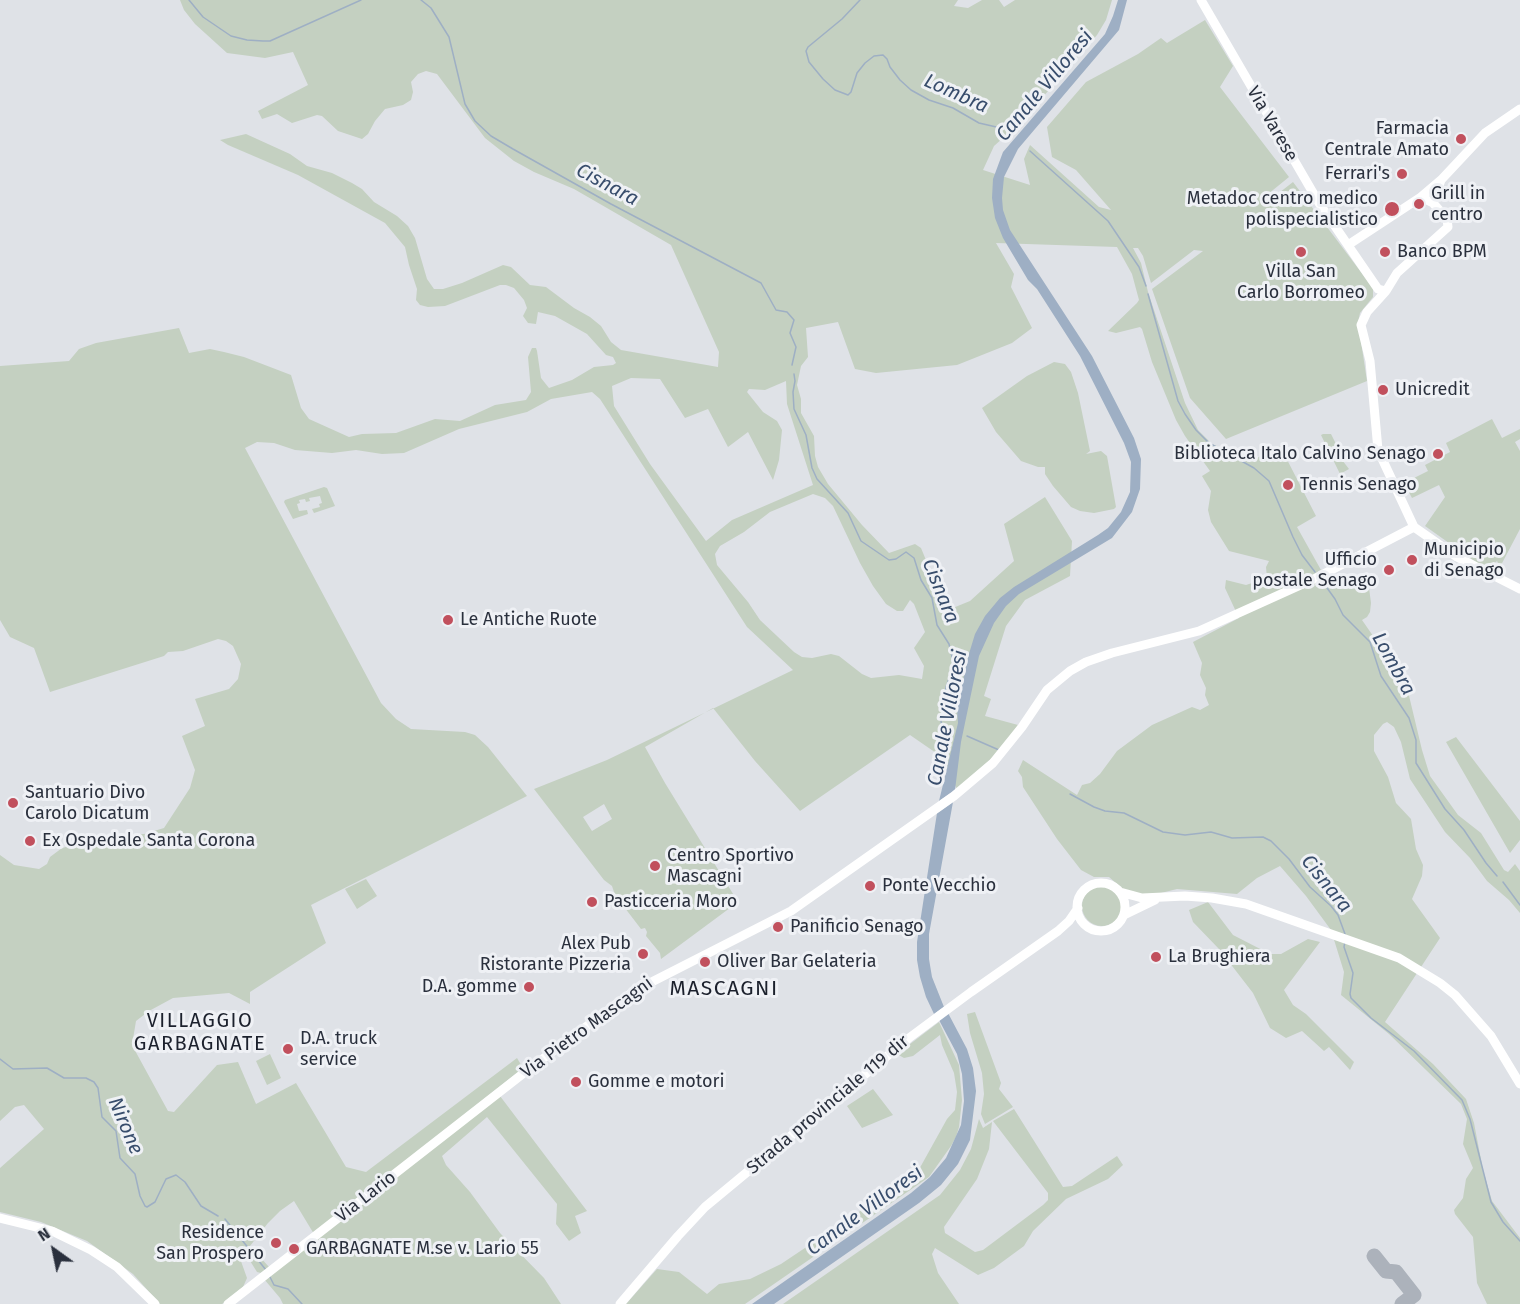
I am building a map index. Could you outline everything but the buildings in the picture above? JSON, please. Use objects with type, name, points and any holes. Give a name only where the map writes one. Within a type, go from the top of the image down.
[{"type":"street","name":"Via Varese","points":[[1201,0],[1300,173],[1370,277],[1382,290]]},
{"type":"street","points":[[1348,245],[1438,186],[1463,154],[1485,133],[1520,109]]},
{"type":"street","points":[[1433,203],[1438,186]]},
{"type":"street","points":[[1421,197],[1433,203],[1446,217],[1448,224],[1446,231],[1395,275],[1363,319],[1361,327],[1370,365],[1378,450],[1414,527],[1456,558],[1520,589]]},
{"type":"street","name":"Via Pietro Mascagni","points":[[504,1090],[634,991],[781,917],[938,808],[993,763],[1016,736],[1047,690],[1070,671],[1112,653],[1194,633],[1314,579],[1414,527]]},
{"type":"street","points":[[1120,892],[1125,905],[1124,915],[1119,923],[1109,929],[1096,930],[1082,920],[1078,908],[1079,900],[1083,892],[1094,885],[1106,884],[1135,897],[1212,898],[1246,904],[1382,952],[1415,967],[1455,995],[1491,1036],[1520,1084]]},
{"type":"street","points":[[1124,915],[1160,898]]},
{"type":"street","name":"Strada provinciale 119 dir","points":[[620,1304],[705,1208],[929,1023],[1058,931],[1078,908]]},
{"type":"street","name":"Strada provinciale 119 dir","points":[[1058,931],[1074,925],[1088,926]]},
{"type":"street","name":"Via Lario","points":[[228,1304],[504,1090]]},
{"type":"street","points":[[0,1218],[52,1231],[91,1250],[117,1267],[155,1304]]},
{"type":"green space","points":[[180,0],[958,0],[954,6],[968,8],[982,0],[999,0],[1004,7],[1015,0],[1112,0],[1106,20],[1097,35],[1021,122],[994,146],[983,170],[1030,185],[1024,159],[1030,145],[1099,207],[1111,210],[1076,170],[1052,157],[1047,127],[1086,82],[1138,54],[1161,38],[1167,43],[1205,20],[1233,66],[1220,87],[1289,177],[1262,199],[1266,203],[1293,182],[1373,288],[1373,297],[1360,313],[1358,322],[1367,381],[1226,439],[1190,398],[1152,289],[1203,251],[1194,250],[1151,283],[1143,256],[1138,248],[1133,248],[1141,263],[1148,292],[1185,403],[1198,430],[1212,444],[1226,450],[1237,450],[1253,460],[1280,446],[1316,516],[1297,527],[1321,570],[1330,580],[1340,585],[1351,583],[1360,577],[1369,588],[1370,612],[1362,620],[1405,679],[1430,776],[1458,815],[1481,833],[1504,870],[1508,872],[1515,864],[1520,871],[1520,913],[1487,881],[1470,858],[1445,832],[1410,779],[1401,742],[1394,727],[1387,722],[1383,724],[1374,735],[1374,751],[1388,777],[1396,803],[1411,819],[1416,849],[1423,865],[1422,876],[1412,899],[1440,938],[1385,1022],[1433,1064],[1466,1099],[1474,1123],[1492,1201],[1520,1238],[1520,1304],[1487,1304],[1477,1283],[1473,1237],[1455,1214],[1454,1210],[1463,1198],[1466,1179],[1473,1168],[1463,1144],[1467,1119],[1461,1104],[1389,1034],[1341,995],[1344,972],[1331,930],[1280,866],[1257,878],[1237,894],[1177,889],[1157,894],[1134,894],[1124,890],[1109,877],[1094,877],[1081,870],[1057,839],[1023,787],[1022,777],[1018,771],[1023,760],[1077,795],[1082,785],[1090,783],[1100,774],[1117,751],[1152,725],[1192,707],[1200,710],[1209,705],[1205,695],[1206,688],[1200,675],[1202,663],[1193,642],[1239,618],[1225,588],[1226,580],[1246,585],[1267,578],[1266,567],[1269,561],[1229,551],[1211,522],[1208,510],[1211,491],[1202,476],[1210,471],[1176,420],[1152,362],[1142,329],[1140,327],[1116,333],[1108,331],[1139,300],[1132,274],[1117,247],[996,243],[1014,274],[1011,287],[1032,328],[1012,343],[957,365],[876,373],[855,369],[838,322],[806,328],[808,357],[801,366],[797,385],[801,399],[801,413],[814,436],[818,467],[828,484],[889,553],[915,544],[921,548],[940,594],[943,612],[970,601],[1014,561],[1004,524],[1045,497],[1072,541],[1070,576],[1025,600],[1006,626],[984,696],[991,699],[985,716],[1018,725],[999,752],[957,789],[939,755],[910,735],[800,811],[713,709],[793,670],[747,627],[600,399],[592,392],[551,399],[527,412],[459,429],[404,453],[382,454],[356,450],[332,453],[295,450],[274,443],[257,442],[245,448],[381,703],[396,719],[411,729],[465,732],[475,735],[488,747],[527,796],[311,905],[326,943],[250,992],[250,1004],[229,993],[173,998],[136,1021],[132,1045],[168,1111],[174,1112],[217,1065],[238,1062],[256,1104],[296,1083],[346,1167],[366,1172],[517,1058],[523,1068],[314,1234],[294,1201],[280,1211],[250,1246],[269,1267],[261,1273],[257,1272],[242,1248],[237,1250],[247,1278],[243,1287],[222,1304],[160,1304],[133,1274],[87,1241],[41,1222],[0,1212],[0,1168],[44,1129],[24,1105],[15,1107],[0,1121],[0,855],[14,865],[39,869],[62,848],[111,835],[144,834],[164,828],[190,788],[195,770],[182,736],[205,726],[195,699],[229,689],[238,679],[241,664],[233,646],[218,639],[183,651],[168,652],[164,656],[50,692],[34,648],[10,637],[0,620],[0,366],[69,361],[79,349],[96,343],[179,328],[189,353],[210,349],[224,352],[291,375],[301,408],[309,419],[349,437],[362,434],[396,433],[435,419],[460,421],[495,405],[526,400],[531,392],[528,357],[532,348],[536,348],[541,378],[549,388],[572,380],[594,367],[616,363],[613,357],[606,355],[587,334],[555,316],[538,312],[536,324],[528,323],[523,316],[527,308],[524,300],[514,288],[506,285],[500,285],[445,306],[420,305],[416,300],[417,289],[405,247],[385,223],[298,175],[220,140],[246,134],[290,154],[307,166],[332,173],[352,183],[362,189],[374,202],[397,216],[408,226],[415,238],[427,279],[434,289],[443,289],[462,283],[503,265],[511,267],[530,285],[546,287],[590,317],[601,326],[611,342],[621,350],[718,367],[719,352],[671,245],[574,189],[514,161],[485,138],[437,74],[426,71],[418,74],[411,82],[413,92],[411,100],[403,105],[385,109],[362,139],[338,131],[322,116],[317,115],[292,123],[277,114],[262,119],[258,111],[308,85],[293,52],[265,58],[227,53],[195,24],[184,10]],"holes":[[[631,378],[660,379],[685,418],[708,409],[728,447],[748,432],[773,480],[779,460],[782,430],[777,421],[763,412],[747,392],[749,389],[765,390],[786,381],[787,404],[813,485],[732,520],[706,541],[650,464],[614,406],[612,386]],[[813,494],[825,498],[833,506],[860,563],[886,604],[897,611],[903,611],[910,600],[914,604],[925,632],[914,648],[924,666],[922,679],[899,675],[871,678],[862,674],[839,656],[831,654],[812,658],[802,657],[760,620],[717,565],[715,554],[720,546],[744,532],[770,512]]]},
{"type":"green space","points":[[1054,362],[1065,364],[1071,372],[1078,393],[1090,451],[1086,454],[1101,451],[1107,456],[1116,507],[1114,509],[1094,513],[1071,507],[1045,474],[1045,467],[1021,461],[996,432],[982,408],[1027,376]]},
{"type":"green space","points":[[1492,419],[1502,438],[1520,429],[1520,439],[1515,442],[1520,451],[1520,529],[1500,567],[1497,561],[1487,570],[1425,526],[1445,497],[1439,485],[1412,498],[1404,483],[1428,471],[1425,465],[1450,452],[1446,443]]},
{"type":"green space","points":[[1331,434],[1340,452],[1339,456],[1349,469],[1340,474],[1321,435]]},
{"type":"green space","points":[[327,488],[335,506],[314,513],[312,509],[320,507],[319,504],[322,503],[320,496],[309,498],[310,501],[306,502],[305,499],[299,500],[300,503],[297,504],[299,511],[307,510],[308,514],[293,519],[285,500]]},
{"type":"green space","name":"Centro Sportivo Mascagni","points":[[705,713],[645,747],[738,902],[661,959],[660,953],[646,936],[645,928],[641,929],[615,895],[612,886],[604,880],[534,789],[607,760]],"holes":[[[604,804],[612,819],[592,831],[583,817]]]},
{"type":"green space","points":[[1456,737],[1520,821],[1520,840],[1510,853],[1446,742]]},
{"type":"green space","points":[[366,879],[377,896],[357,909],[345,889]]},
{"type":"green space","points":[[1102,886],[1116,892],[1122,906],[1116,920],[1102,926],[1088,920],[1082,906],[1088,892]]},
{"type":"green space","points":[[1208,902],[1233,935],[1270,954],[1281,954],[1308,939],[1320,942],[1284,990],[1293,1005],[1306,1014],[1354,1062],[1350,1070],[1329,1047],[1324,1051],[1302,1031],[1286,1038],[1270,1028],[1253,993],[1219,949],[1193,922],[1189,910]]},
{"type":"green space","points":[[975,1012],[1001,1083],[999,1089],[1013,1107],[985,1124],[981,1114],[984,1094],[982,1073],[967,1014]]},
{"type":"green space","points":[[939,1022],[959,1065],[962,1100],[956,1137],[929,1177],[745,1304],[626,1304],[657,1269],[679,1272],[707,1294],[719,1284],[750,1279],[781,1264],[917,1173],[947,1119],[955,1110],[957,1092],[954,1073],[940,1035],[913,1056],[904,1058],[897,1054]]},
{"type":"green space","points":[[270,1054],[281,1078],[267,1085],[256,1061]]},
{"type":"green space","points":[[873,1089],[893,1115],[862,1128],[847,1106]]},
{"type":"green space","points":[[500,1096],[587,1211],[575,1216],[581,1233],[569,1241],[556,1224],[557,1204],[487,1117],[442,1156],[446,1165],[470,1192],[500,1233],[544,1278],[561,1304],[283,1304],[264,1279]]},
{"type":"green space","points":[[1014,1109],[1063,1187],[1072,1186],[1117,1156],[1123,1165],[1108,1179],[1066,1199],[1033,1231],[1024,1246],[994,1268],[978,1275],[935,1248],[932,1254],[938,1273],[959,1304],[783,1304],[940,1195],[960,1170],[971,1149],[979,1119],[983,1128],[992,1122],[989,1149],[977,1179],[944,1227],[945,1233],[975,1252],[983,1250],[1043,1205],[1048,1200],[1048,1193],[993,1121]]},
{"type":"water","name":"Canale Villoresi","points":[[1118,0],[1127,0],[1119,30],[1018,149],[1004,177],[1002,198],[1003,210],[1010,230],[1092,356],[1134,438],[1141,459],[1140,489],[1132,512],[1112,538],[1019,594],[1006,606],[994,623],[979,656],[961,742],[955,790],[939,801],[958,723],[957,709],[968,657],[975,634],[985,616],[1000,598],[1014,587],[1108,528],[1121,512],[1130,492],[1131,462],[1124,443],[1080,356],[1037,289],[1028,280],[1003,238],[995,218],[992,198],[993,179],[1003,152],[1105,34]]},
{"type":"water","name":"Canale Villoresi","points":[[953,802],[929,934],[932,977],[944,1007],[934,1014],[920,977],[917,942],[937,813]]},
{"type":"water","name":"Canale Villoresi","points":[[948,1013],[967,1049],[973,1068],[976,1091],[970,1140],[958,1164],[941,1185],[919,1203],[774,1304],[752,1304],[911,1193],[930,1177],[946,1158],[961,1125],[964,1101],[962,1074],[957,1054],[939,1020]]},
{"type":"waterway","name":"Cisnara","points":[[189,0],[203,17],[231,36],[263,41],[270,41],[361,0]]},
{"type":"waterway","name":"Cisnara","points":[[421,0],[431,8],[449,37],[465,104],[475,121],[491,136],[513,149],[611,204],[761,283],[776,310],[787,312],[794,320],[790,333],[796,347],[792,365]]},
{"type":"waterway","name":"Lombra","points":[[860,0],[806,51],[809,62],[835,90],[848,95],[857,73],[865,63],[874,56],[883,55],[900,80],[911,90],[929,100],[953,108],[979,123],[1009,132]]},
{"type":"waterway","name":"Lombra","points":[[1030,151],[1108,221],[1139,267],[1146,286]]},
{"type":"waterway","name":"Lombra","points":[[1148,294],[1178,401],[1185,414],[1209,443],[1254,468],[1269,481],[1302,555],[1315,572]]},
{"type":"waterway","name":"Cisnara","points":[[794,374],[794,409],[806,435],[812,468],[817,479],[848,513],[861,541],[889,560],[896,559],[906,552],[914,558],[921,580],[932,598],[937,625],[949,644],[954,665],[946,687],[941,722],[947,730]]},
{"type":"waterway","name":"Lombra","points":[[1322,581],[1343,615],[1370,642],[1381,676],[1409,718],[1416,740],[1416,763],[1445,809],[1464,830],[1497,876]]},
{"type":"waterway","name":"Cisnara","points":[[967,736],[999,750]]},
{"type":"waterway","name":"Cisnara","points":[[1070,794],[1094,807],[1124,813],[1163,832],[1185,835],[1211,832],[1232,838],[1263,837],[1271,841],[1289,859],[1310,887],[1331,906],[1338,915],[1345,934]]},
{"type":"waterway","name":"Lombra","points":[[1503,882],[1520,905]]},
{"type":"waterway","name":"Cisnara","points":[[1345,941],[1344,947],[1353,973],[1351,998],[1371,1018],[1414,1051],[1462,1100],[1470,1119],[1491,1202],[1503,1222],[1520,1241]]},
{"type":"waterway","name":"Nirone","points":[[0,1059],[13,1069],[47,1068],[64,1078],[86,1078],[94,1082],[98,1088],[102,1117],[116,1131],[120,1158],[135,1174],[145,1206],[155,1202],[166,1179],[176,1175],[185,1182],[201,1206],[218,1216]]},
{"type":"waterway","name":"Nirone","points":[[225,1219],[266,1270]]},
{"type":"waterway","name":"Nirone","points":[[270,1277],[274,1285],[288,1289],[302,1304]]},
{"type":"taxiway","points":[[1374,1256],[1386,1271],[1396,1272],[1414,1295],[1402,1304]]},
{"type":"place","name":"Farmacia Centrale Amato","points":[[1461,139]]},
{"type":"place","name":"Ferrari's","points":[[1402,174]]},
{"type":"place","name":"Grill in centro","points":[[1419,204]]},
{"type":"place","name":"Metadoc centro medico polispecialistico","points":[[1392,209]]},
{"type":"place","name":"Villa San Carlo Borromeo","points":[[1301,252]]},
{"type":"place","name":"Banco BPM","points":[[1385,252]]},
{"type":"place","name":"Unicredit","points":[[1383,390]]},
{"type":"place","name":"Biblioteca Italo Calvino Senago","points":[[1438,454]]},
{"type":"place","name":"Tennis Senago","points":[[1288,485]]},
{"type":"place","name":"Municipio di Senago","points":[[1412,560]]},
{"type":"place","name":"Ufficio postale Senago","points":[[1389,570]]},
{"type":"place","name":"Le Antiche Ruote","points":[[448,620]]},
{"type":"place","name":"Santuario Divo Carolo Dicatum","points":[[13,803]]},
{"type":"place","name":"Ex Ospedale Santa Corona","points":[[30,841]]},
{"type":"place","name":"Centro Sportivo Mascagni","points":[[655,866]]},
{"type":"place","name":"Ponte Vecchio","points":[[870,886]]},
{"type":"place","name":"Pasticceria Moro","points":[[592,902]]},
{"type":"place","name":"Panificio Senago","points":[[778,927]]},
{"type":"place","name":"Alex Pub Ristorante Pizzeria","points":[[643,954]]},
{"type":"place","name":"La Brughiera","points":[[1156,957]]},
{"type":"place","name":"Oliver Bar Gelateria","points":[[705,962]]},
{"type":"place","name":"D.A. gomme","points":[[529,987]]},
{"type":"place","name":"D.A. truck service","points":[[288,1049]]},
{"type":"place","name":"Gomme e motori","points":[[576,1082]]},
{"type":"place","name":"Residence San Prospero","points":[[276,1243]]},
{"type":"place","name":"GARBAGNATE M.se v. Lario 55","points":[[294,1249]]},
{"type":"district","name":"MASCAGNI","points":[[724,989]]},
{"type":"district","name":"VILLAGGIO GARBAGNATE","points":[[200,1032]]}]
